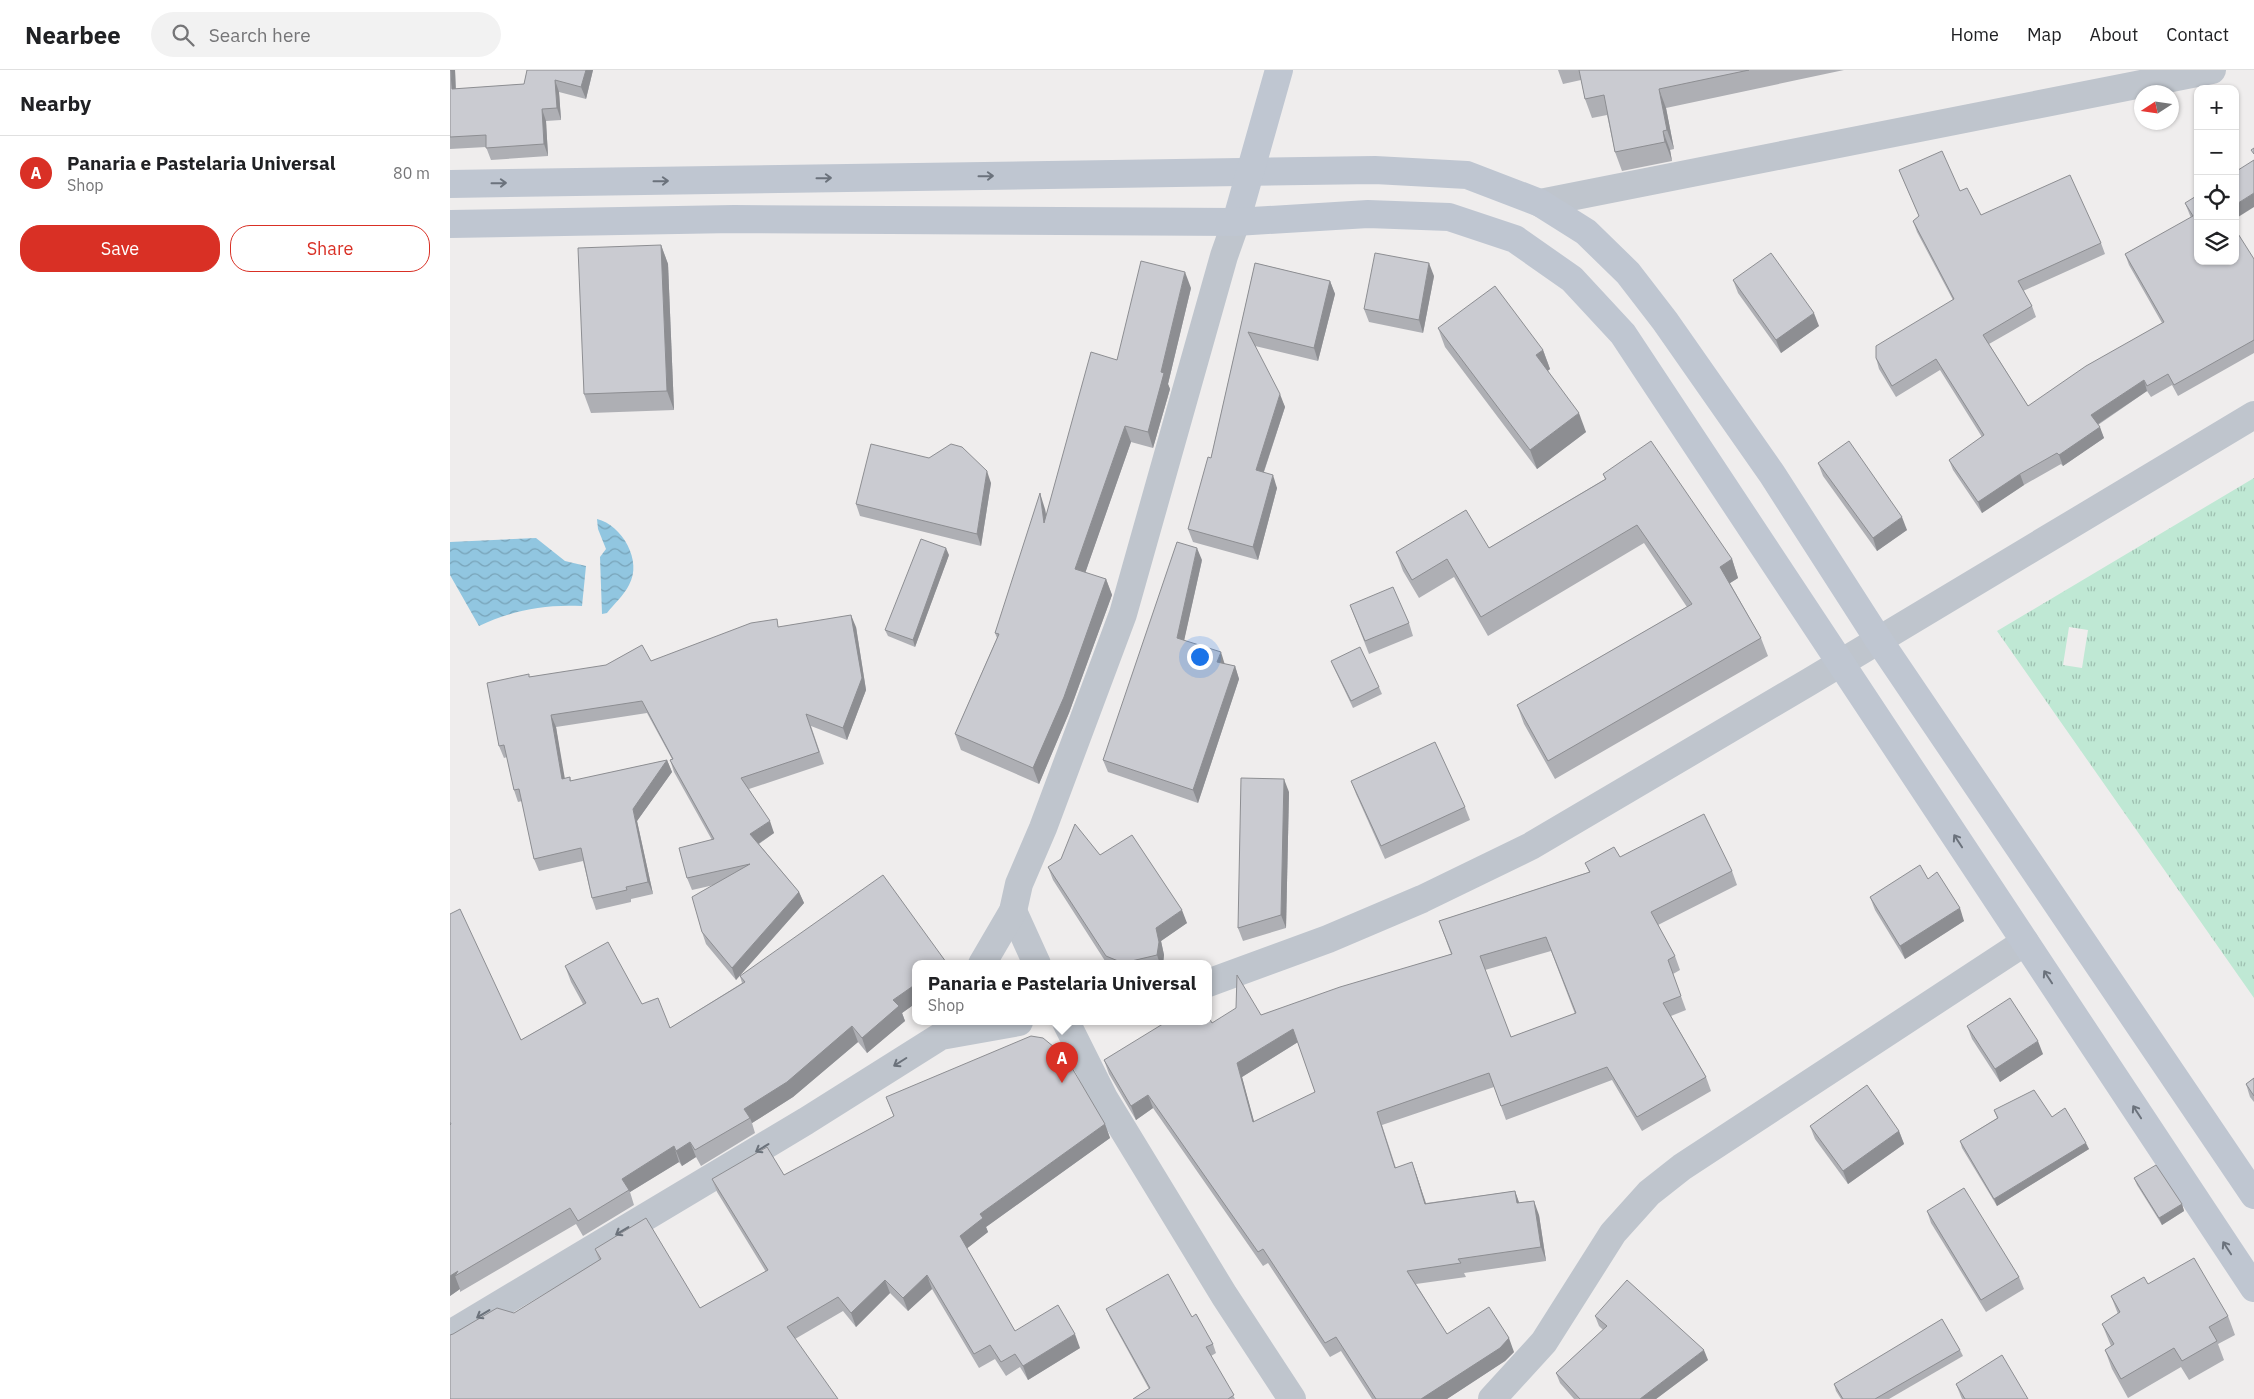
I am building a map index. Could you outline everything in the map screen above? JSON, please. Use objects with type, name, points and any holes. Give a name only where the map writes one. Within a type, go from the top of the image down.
[{"type":"street","points":[[984,960],[1012,911],[1019,884],[1043,828],[1123,614],[1224,256],[1251,173],[1279,70]]},
{"type":"street","points":[[1540,203],[2212,70]]},
{"type":"street","points":[[450,184],[1375,170],[1467,175],[1540,203],[1586,232],[1634,280],[1665,321],[1772,474],[1878,639],[2254,1196]]},
{"type":"street","points":[[450,224],[734,219],[1236,222],[1368,214],[1449,217],[1515,239],[1572,279],[1623,334],[2254,1288]]},
{"type":"street","points":[[1212,982],[1328,939],[1422,899],[1531,846],[1841,663],[2254,414]]},
{"type":"street","points":[[1012,911],[1035,960]]},
{"type":"street","points":[[1492,1399],[1544,1342],[1614,1233],[1649,1193],[1682,1167],[2025,942]]},
{"type":"street","points":[[450,1334],[806,1122],[945,1029],[987,1025]]},
{"type":"street","points":[[1068,1025],[1104,1098],[1224,1295],[1292,1399]]},
{"type":"green space","points":[[2254,478],[2254,998],[1997,631]],"holes":[[[2069,627],[2088,630],[2082,668],[2063,665]]]},
{"type":"water","points":[[597,519],[615,528],[622,536],[632,555],[633,565],[633,576],[627,589],[607,613],[602,614],[600,557],[606,549],[598,529]]},
{"type":"water","points":[[536,538],[565,561],[586,566],[582,606],[555,606],[529,609],[479,626],[450,575],[450,542]]},
{"type":"building","points":[[450,70],[452,89],[524,84],[527,70],[586,70],[581,87],[555,80],[557,108],[542,109],[544,144],[486,148],[486,135],[450,137]]},
{"type":"building","points":[[1579,70],[1749,70],[1659,89],[1667,130],[1663,131],[1665,142],[1615,152],[1604,95],[1585,99]]},
{"type":"building","points":[[1942,151],[1960,191],[1967,188],[1981,215],[2070,175],[2101,243],[2018,281],[2032,306],[1983,335],[2028,406],[2086,366],[2164,322],[2125,254],[2193,216],[2185,203],[2194,197],[2194,265],[2239,265],[2239,235],[2254,259],[2254,340],[2174,385],[2168,374],[2147,386],[2144,380],[2091,415],[2100,427],[2059,455],[2057,453],[2020,474],[1978,502],[1949,460],[1984,435],[1936,359],[1892,386],[1876,358],[1876,346],[1954,299],[1913,221],[1919,216],[1899,170]]},
{"type":"building","points":[[2254,160],[2254,193],[2239,202],[2239,175],[2239,169]]},
{"type":"building","points":[[661,245],[667,391],[584,394],[578,248]]},
{"type":"building","points":[[1375,253],[1429,263],[1419,320],[1364,309]]},
{"type":"building","points":[[1771,253],[1814,313],[1776,340],[1733,280]]},
{"type":"building","points":[[1141,261],[1185,272],[1161,372],[1164,373],[1148,432],[1125,426],[1075,569],[1106,579],[1064,697],[1033,768],[955,734],[999,634],[995,633],[1040,493],[1044,523],[1091,352],[1117,360]]},
{"type":"building","points":[[1255,263],[1330,281],[1314,348],[1248,332],[1280,394],[1256,470],[1273,475],[1253,547],[1188,529],[1208,457],[1211,458]]},
{"type":"building","points":[[1495,286],[1543,350],[1536,355],[1579,413],[1530,450],[1438,328]]},
{"type":"building","points":[[1651,441],[1732,559],[1720,567],[1761,638],[1548,761],[1517,705],[1692,604],[1637,525],[1481,617],[1447,559],[1412,580],[1396,552],[1466,510],[1489,548],[1606,479],[1603,474]]},
{"type":"building","points":[[1849,441],[1902,517],[1873,538],[1818,463]]},
{"type":"building","points":[[871,444],[929,458],[951,444],[962,447],[987,471],[977,534],[856,504]]},
{"type":"building","points":[[921,539],[946,548],[913,640],[885,630]]},
{"type":"building","points":[[1177,542],[1197,548],[1177,638],[1221,652],[1217,662],[1235,666],[1193,790],[1103,760]]},
{"type":"building","points":[[1393,587],[1409,623],[1365,641],[1350,605]]},
{"type":"building","points":[[851,615],[862,678],[843,728],[806,714],[819,752],[741,778],[770,821],[750,834],[799,892],[732,968],[702,932],[692,897],[750,864],[687,878],[679,848],[714,839],[670,760],[673,759],[642,701],[551,715],[562,779],[570,777],[570,781],[667,760],[633,809],[648,882],[626,887],[627,890],[592,898],[581,848],[534,859],[519,789],[514,790],[504,745],[499,746],[487,683],[529,674],[529,677],[606,665],[642,645],[651,661],[751,623],[777,619],[778,627]]},
{"type":"building","points":[[1360,647],[1379,687],[1351,701],[1331,661]]},
{"type":"building","points":[[1435,742],[1465,807],[1381,846],[1351,781]]},
{"type":"building","points":[[1241,778],[1284,779],[1281,915],[1238,928]]},
{"type":"building","points":[[1704,814],[1732,871],[1651,912],[1675,956],[1668,960],[1681,996],[1663,1003],[1706,1077],[1637,1117],[1607,1067],[1501,1106],[1489,1073],[1377,1112],[1395,1168],[1412,1162],[1425,1204],[1515,1191],[1517,1203],[1534,1201],[1541,1247],[1458,1259],[1461,1263],[1407,1271],[1447,1334],[1489,1307],[1509,1338],[1500,1348],[1421,1399],[1376,1399],[1336,1337],[1325,1343],[1263,1249],[1258,1252],[1148,1095],[1131,1106],[1104,1060],[1161,1025],[1212,1025],[1212,1023],[1236,1008],[1237,975],[1261,1015],[1340,987],[1452,954],[1439,921],[1590,872],[1585,863],[1614,847],[1620,857]],"holes":[[[1546,937],[1576,1013],[1511,1037],[1480,956]],[[1293,1029],[1315,1092],[1253,1122],[1237,1063]]]},
{"type":"building","points":[[1075,824],[1100,855],[1132,835],[1182,910],[1156,928],[1159,942],[1157,955],[1136,960],[1116,960],[1106,956],[1048,867],[1061,859]]},
{"type":"building","points":[[1920,865],[1928,879],[1937,872],[1960,908],[1900,946],[1870,897]]},
{"type":"building","points":[[883,875],[945,960],[912,960],[912,987],[893,1000],[899,1006],[862,1038],[852,1026],[787,1082],[744,1109],[750,1118],[695,1150],[690,1142],[676,1151],[674,1146],[622,1179],[629,1190],[578,1221],[570,1208],[455,1276],[458,1271],[450,1276],[450,914],[460,909],[521,1040],[586,1003],[565,966],[608,942],[642,1004],[658,998],[670,1028],[745,982],[740,976]]},
{"type":"building","points":[[2010,998],[2038,1041],[1995,1069],[1967,1026]]},
{"type":"building","points":[[1031,1036],[1043,1038],[1065,1056],[1105,1124],[980,1214],[983,1218],[960,1236],[1015,1331],[1058,1305],[1075,1334],[1023,1366],[1015,1354],[1001,1362],[990,1345],[974,1354],[927,1275],[903,1298],[885,1280],[851,1313],[838,1297],[787,1327],[838,1399],[450,1399],[450,1335],[497,1308],[514,1313],[601,1259],[595,1249],[646,1218],[700,1308],[768,1270],[712,1179],[767,1147],[784,1175],[894,1116],[886,1097]]},
{"type":"building","points":[[2254,1078],[2254,1096],[2246,1084]]},
{"type":"building","points":[[1867,1085],[1899,1131],[1843,1171],[1810,1126]]},
{"type":"building","points":[[2034,1090],[2052,1117],[2065,1108],[2086,1143],[1994,1199],[1960,1141],[1998,1118],[1994,1110]]},
{"type":"building","points":[[2156,1165],[2182,1204],[2159,1218],[2134,1178]]},
{"type":"building","points":[[1964,1188],[2019,1277],[1981,1300],[1927,1211]]},
{"type":"building","points":[[2194,1258],[2228,1316],[2209,1327],[2217,1341],[2182,1361],[2174,1348],[2121,1379],[2105,1350],[2114,1344],[2102,1324],[2120,1312],[2111,1296],[2144,1277],[2148,1284]]},
{"type":"building","points":[[1168,1274],[1192,1317],[1196,1314],[1213,1344],[1206,1347],[1234,1395],[1228,1399],[1133,1399],[1150,1388],[1106,1309]]},
{"type":"building","points":[[1627,1280],[1704,1350],[1640,1399],[1580,1399],[1556,1373],[1607,1326],[1595,1316]]},
{"type":"building","points":[[1942,1319],[1960,1350],[1875,1399],[1843,1399],[1834,1384]]},
{"type":"building","points":[[2002,1355],[2028,1399],[1965,1399],[1956,1384]]},
{"type":"place","name":"Panaria e Pastelaria Universal","points":[[1062,1083]]}]
